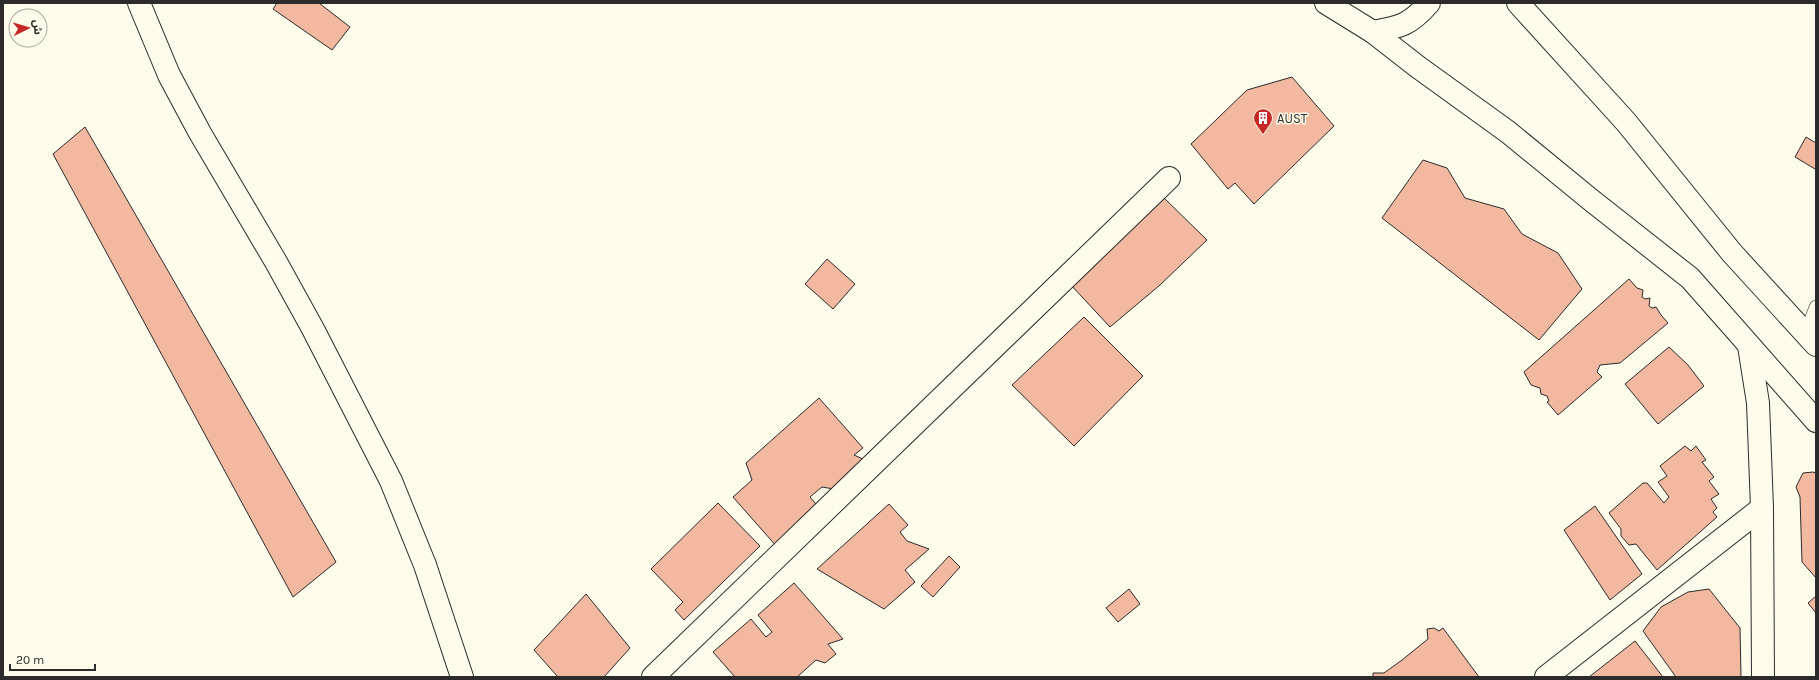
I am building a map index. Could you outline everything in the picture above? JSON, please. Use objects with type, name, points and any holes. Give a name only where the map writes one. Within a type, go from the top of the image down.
[{"type":"main road","points":[[139,3],[169,74],[200,133],[306,316],[391,482],[425,565],[462,677]]},
{"type":"main road","points":[[1326,3],[1373,32],[1418,68],[1508,132],[1690,278],[1816,421]]},
{"type":"main road","points":[[1373,32],[1400,27],[1418,16],[1429,3]]},
{"type":"main road","points":[[1518,3],[1626,122],[1732,253],[1811,339]]},
{"type":"main road","points":[[652,677],[1169,178]]},
{"type":"main road","points":[[1749,346],[1758,404],[1762,508],[1763,677]]},
{"type":"main road","points":[[1546,677],[1762,508]]},
{"type":"lane","points":[[1811,339],[1816,307]]},
{"type":"building","points":[[277,3],[319,3],[350,27],[332,50],[273,9]]},
{"type":"building","name":"AUST","points":[[1292,77],[1334,126],[1254,204],[1235,183],[1228,189],[1191,144],[1247,90]]},
{"type":"building","points":[[85,127],[336,562],[293,597],[53,154]]},
{"type":"building","points":[[1806,137],[1816,143],[1815,169],[1795,157]]},
{"type":"building","points":[[1423,160],[1447,168],[1465,198],[1504,209],[1522,234],[1558,253],[1582,289],[1539,340],[1382,218]]},
{"type":"building","points":[[1161,195],[1207,240],[1160,285],[1110,327],[1070,284]]},
{"type":"building","points":[[827,259],[855,284],[833,309],[805,284]]},
{"type":"building","points":[[1629,279],[1637,288],[1643,290],[1642,297],[1645,299],[1650,298],[1649,306],[1652,308],[1656,307],[1668,323],[1620,363],[1600,365],[1597,372],[1602,377],[1558,415],[1547,402],[1549,401],[1547,396],[1541,394],[1540,388],[1531,385],[1524,372]]},
{"type":"building","points":[[1084,317],[1143,376],[1074,446],[1012,385]]},
{"type":"building","points":[[1669,347],[1688,365],[1704,386],[1658,424],[1625,384]]},
{"type":"building","points":[[819,398],[863,448],[854,455],[863,459],[834,489],[822,487],[810,497],[821,510],[778,548],[733,497],[752,480],[746,463]]},
{"type":"building","points":[[1685,446],[1691,451],[1696,446],[1706,460],[1702,462],[1714,477],[1709,481],[1719,494],[1711,499],[1717,508],[1713,512],[1717,517],[1657,570],[1636,544],[1629,545],[1621,536],[1621,529],[1609,513],[1643,483],[1647,483],[1664,503],[1669,497],[1658,482],[1667,476],[1660,466]]},
{"type":"building","points":[[1803,473],[1816,473],[1816,578],[1802,562],[1800,497],[1796,487]]},
{"type":"building","points":[[718,503],[760,546],[684,620],[675,610],[683,602],[651,569]]},
{"type":"building","points":[[889,504],[908,525],[900,532],[907,541],[929,549],[905,570],[915,582],[884,609],[817,569]]},
{"type":"building","points":[[1595,506],[1642,574],[1610,600],[1564,530]]},
{"type":"building","points":[[949,556],[960,567],[933,597],[921,586]]},
{"type":"building","points":[[794,583],[843,639],[828,644],[836,654],[825,663],[816,660],[797,677],[735,677],[713,652],[751,619],[766,637],[772,632],[758,615]]},
{"type":"building","points":[[1129,589],[1140,604],[1118,622],[1106,608]]},
{"type":"building","points":[[1709,589],[1740,628],[1741,677],[1676,677],[1643,631],[1661,607],[1688,592]]},
{"type":"building","points":[[586,594],[630,648],[604,677],[558,677],[534,650]]},
{"type":"building","points":[[1816,596],[1816,613],[1808,603]]},
{"type":"building","points":[[1434,628],[1439,631],[1443,628],[1479,677],[1373,677],[1373,673],[1384,673],[1402,660],[1428,639],[1427,629]]},
{"type":"building","points":[[1635,641],[1663,677],[1589,677]]},
{"type":"place","name":"AUST","points":[[1263,135]]}]
